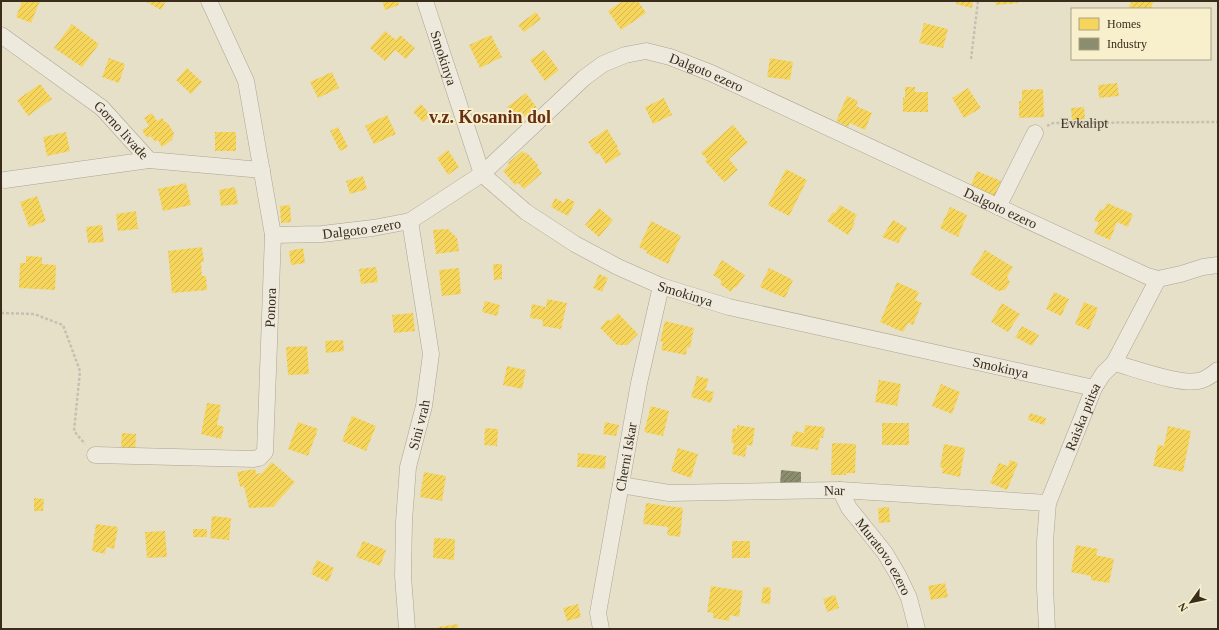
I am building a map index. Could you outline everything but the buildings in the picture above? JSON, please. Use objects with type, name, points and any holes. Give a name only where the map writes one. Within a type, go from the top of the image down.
[{"type":"street","name":"Ponora","points":[[95,455],[254,459],[263,455],[266,447],[273,235],[246,81],[209,1]]},
{"type":"street","name":"Smokinya","points":[[424,1],[482,174],[526,212],[575,244],[618,267],[661,286],[729,307],[1094,388]]},
{"type":"street","name":"Gorno livade","points":[[1,35],[102,108],[149,160],[262,170]]},
{"type":"street","name":"Dalgoto ezero","points":[[273,235],[322,234],[373,228],[410,221],[482,174],[584,78],[604,64],[625,55],[646,51],[670,57],[711,73],[1129,268],[1158,279]]},
{"type":"street","points":[[998,207],[1035,133]]},
{"type":"street","points":[[5,180],[149,160]]},
{"type":"street","name":"Sini vrah","points":[[407,629],[403,576],[404,521],[408,467],[424,406],[431,354],[410,221]]},
{"type":"street","points":[[1158,279],[1203,267],[1218,265]]},
{"type":"street","name":"Raiska ptitsa","points":[[1047,629],[1045,541],[1048,502],[1094,388],[1103,374],[1114,363],[1158,279]]},
{"type":"street","name":"Cherni Iskar","points":[[601,629],[598,613],[640,383],[661,286]]},
{"type":"street","points":[[1114,363],[1176,380],[1192,382],[1202,380],[1218,370]]},
{"type":"street","name":"Nar","points":[[621,485],[669,493],[840,490],[1048,502]]},
{"type":"street","name":"Muratovo ezero","points":[[840,490],[849,508],[885,553],[898,575],[909,598],[917,629]]},
{"type":"path","points":[[971,59],[978,1]]},
{"type":"path","name":"Evkalipt","points":[[1035,133],[1053,123],[1218,122]]},
{"type":"path","points":[[1,313],[34,314],[63,325],[80,371],[74,431],[95,455]]},
{"type":"district","name":"v.z. Kosanin dol","points":[[490,117]]}]
